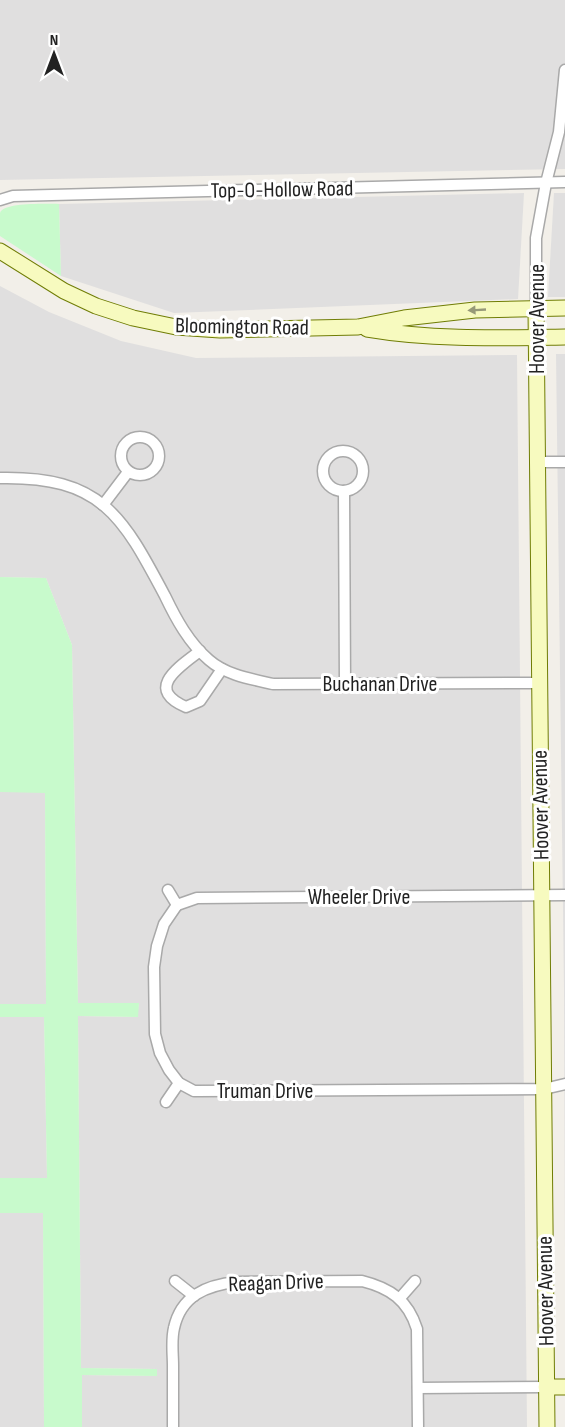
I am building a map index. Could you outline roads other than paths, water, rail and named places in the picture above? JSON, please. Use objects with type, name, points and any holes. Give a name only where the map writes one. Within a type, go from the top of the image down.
[{"type":"street","name":"Hoover Avenue","points":[[547,1427],[536,238],[546,183],[559,132],[565,70]]},
{"type":"street","name":"Top-O-Hollow Road","points":[[0,200],[13,196],[565,183]]},
{"type":"street","name":"Bloomington Road","points":[[0,251],[64,291],[96,306],[176,327],[219,330],[358,327],[404,318],[463,311],[565,308]]},
{"type":"street","name":"Bloomington Road","points":[[358,327],[405,335],[565,337]]},
{"type":"street","points":[[538,462],[565,462]]},
{"type":"street","points":[[103,505],[128,472]]},
{"type":"street","name":"Buchanan Drive","points":[[0,478],[21,477],[49,481],[79,491],[103,505],[119,519],[132,536],[178,621],[200,651],[222,669],[246,678],[273,684],[540,683]]},
{"type":"street","points":[[344,491],[345,685]]},
{"type":"street","points":[[200,651],[168,678],[167,691],[173,701],[186,706],[200,701],[222,669]]},
{"type":"street","points":[[166,1102],[179,1083],[160,1053],[155,1034],[154,967],[157,946],[164,924],[177,905],[168,890]]},
{"type":"street","name":"Wheeler Drive","points":[[177,905],[197,898],[565,895]]},
{"type":"street","name":"Truman Drive","points":[[179,1083],[194,1091],[213,1092],[544,1089],[565,1084]]},
{"type":"street","points":[[175,1281],[194,1296]]},
{"type":"street","name":"Reagan Drive","points":[[173,1427],[173,1330],[178,1315],[194,1296],[205,1288],[237,1282],[362,1281],[378,1285],[399,1298],[408,1308],[417,1329],[418,1427]]},
{"type":"street","points":[[399,1298],[415,1281]]},
{"type":"street","points":[[418,1388],[565,1387]]}]
